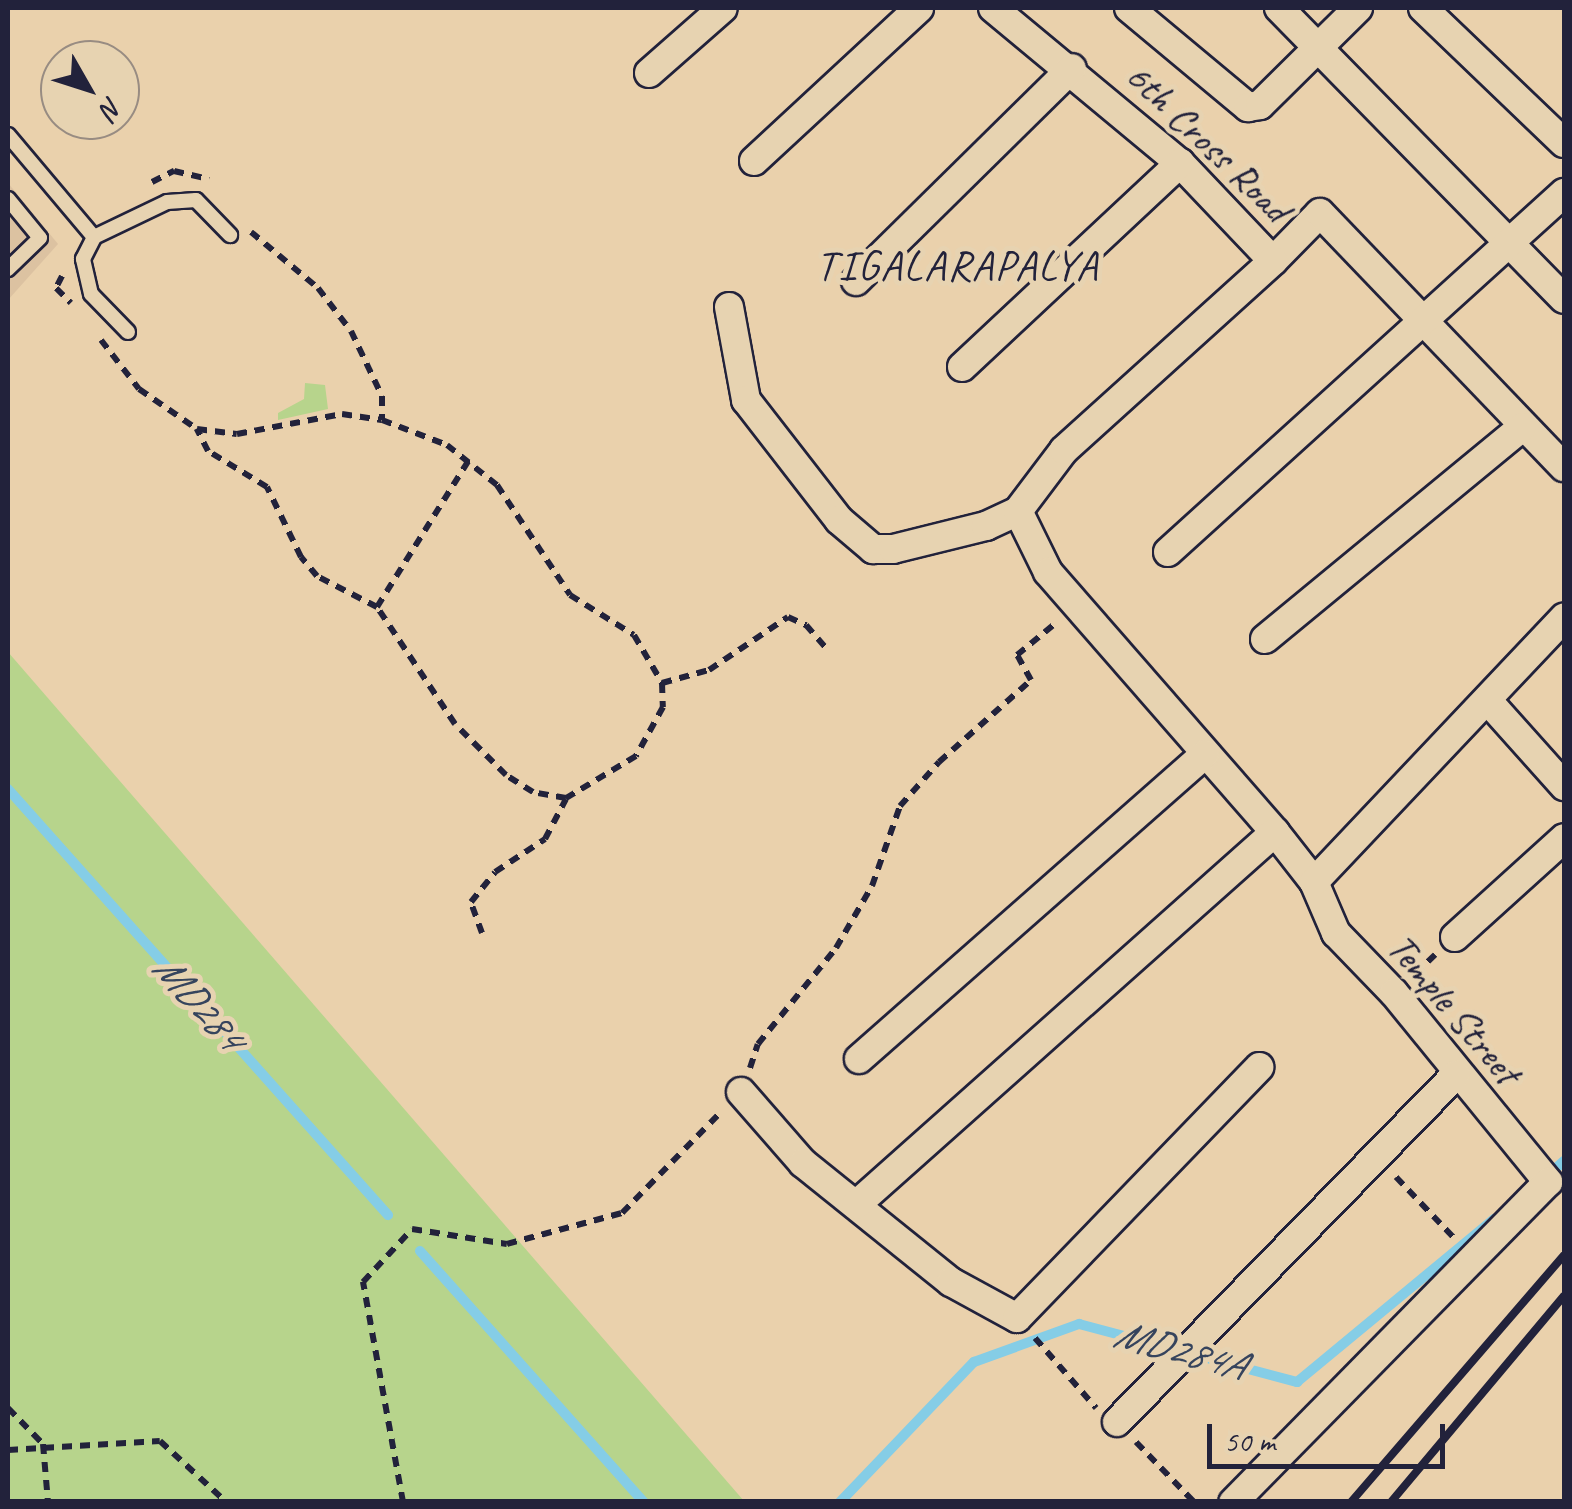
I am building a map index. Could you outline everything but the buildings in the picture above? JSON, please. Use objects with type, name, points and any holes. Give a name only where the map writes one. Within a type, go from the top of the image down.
[{"type":"street","points":[[649,73],[724,8]]},
{"type":"street","points":[[754,161],[919,8]]},
{"type":"street","name":"6th Cross Road","points":[[993,8],[1072,68],[1180,163],[1273,261],[1320,213],[1423,326],[1564,467]]},
{"type":"street","points":[[1129,8],[1248,107],[1260,104],[1358,8]]},
{"type":"street","points":[[1279,8],[1564,299]]},
{"type":"street","points":[[1423,8],[1564,143]]},
{"type":"street","points":[[856,281],[1072,68]]},
{"type":"street","points":[[962,367],[1180,163]]},
{"type":"street","points":[[1168,552],[1510,248],[1564,193]]},
{"type":"street","points":[[729,308],[746,400],[819,498],[873,549],[914,545],[1018,511],[1064,450],[1273,261]]},
{"type":"street","points":[[1264,639],[1522,427]]},
{"type":"street","points":[[1018,511],[1048,572],[1314,882],[1489,702],[1564,618]]},
{"type":"street","points":[[1489,702],[1564,786]]},
{"type":"street","points":[[859,1059],[1205,754]]},
{"type":"street","points":[[856,1205],[1274,832]]},
{"type":"street","points":[[1454,937],[1564,838]]},
{"type":"street","name":"Temple Street","points":[[1314,882],[1336,933],[1394,993],[1456,1075],[1548,1182],[1474,1259]]},
{"type":"street","points":[[741,1092],[804,1162],[856,1205],[952,1282],[1017,1318],[1259,1067]]},
{"type":"street","points":[[1117,1422],[1456,1075]]},
{"type":"street","points":[[1234,1502],[1474,1259]]},
{"type":"lane","points":[[8,135],[94,237]]},
{"type":"lane","points":[[8,199],[40,238],[8,269]]},
{"type":"lane","points":[[128,332],[91,294],[83,259],[94,237],[167,202],[196,200],[230,235]]},
{"type":"path","points":[[144,187],[174,171],[201,174],[217,185]]},
{"type":"path","points":[[245,222],[280,261],[318,288],[351,330],[382,396],[382,420]]},
{"type":"path","points":[[482,933],[471,902],[495,872],[545,838],[566,798],[636,756],[662,707],[662,683],[634,635],[570,595],[519,514],[469,460],[426,434],[382,420],[342,414],[237,434],[197,429],[208,451],[267,487],[300,557],[317,576],[378,607],[422,680],[493,762],[533,792],[566,798]]},
{"type":"path","points":[[378,607],[469,460]]},
{"type":"path","points":[[403,1502],[362,1282],[412,1229],[508,1244],[622,1213],[741,1092],[758,1044],[836,948],[872,886],[900,806],[939,762],[1031,680],[1017,655],[1076,606]]},
{"type":"path","points":[[662,683],[709,670],[788,618],[806,625],[825,648]]},
{"type":"path","points":[[1394,993],[1454,937]]},
{"type":"path","points":[[1378,1158],[1474,1259]]},
{"type":"path","points":[[8,1408],[43,1444],[48,1502]]},
{"type":"path","points":[[8,1450],[43,1444],[160,1441],[226,1502]]},
{"type":"shaded area","points":[[8,183],[58,244],[8,300]]},
{"type":"green space","points":[[305,383],[325,385],[328,409],[278,420],[278,413],[304,399]]},
{"type":"green space","points":[[8,652],[744,1501],[8,1501]]},
{"type":"waterway","name":"MD284","points":[[8,789],[388,1215]]},
{"type":"waterway","name":"MD284A","points":[[1546,1177],[1564,1161]]},
{"type":"waterway","name":"MD284A","points":[[840,1502],[974,1362],[1079,1324],[1297,1382],[1494,1219]]},
{"type":"waterway","name":"MD284","points":[[420,1251],[644,1502]]},
{"type":"railway","points":[[1351,1502],[1564,1255]]},
{"type":"railway","points":[[1391,1502],[1564,1296]]},
{"type":"district","name":"TIGALARAPALYA","points":[[958,266]]}]
